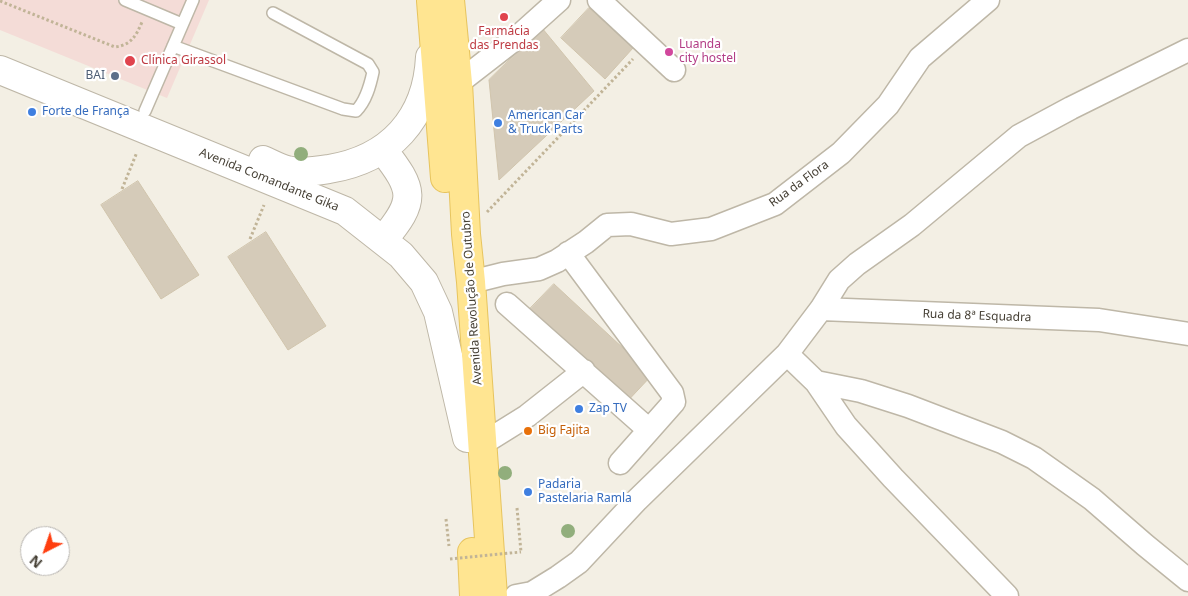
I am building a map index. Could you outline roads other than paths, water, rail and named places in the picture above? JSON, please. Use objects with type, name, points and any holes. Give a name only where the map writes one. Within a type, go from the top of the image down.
[{"type":"main road","name":"Avenida Revolução de Outubro","points":[[450,0],[458,83],[466,234],[472,282],[474,596]]},
{"type":"main road","name":"Avenida Revolução de Outubro","points":[[432,10],[474,441],[493,596]]},
{"type":"street","points":[[458,83],[520,35],[559,0]]},
{"type":"street","points":[[599,0],[674,70]]},
{"type":"street","name":"Rua da Flora","points":[[472,282],[503,274],[539,269],[568,254],[607,226],[631,224],[671,234],[711,229],[774,204],[841,153],[888,105],[920,58],[962,20],[988,0]]},
{"type":"street","name":"Avenida Comandante Gika","points":[[0,50],[288,171],[304,171],[341,166],[383,150],[405,129],[417,111],[426,91],[430,68],[432,10]]},
{"type":"street","points":[[516,596],[532,593],[579,562],[637,500],[787,354],[821,309],[839,280],[857,264],[912,225],[1019,136],[1070,108],[1188,50]]},
{"type":"street","name":"Avenida Comandante Gika","points":[[0,70],[345,211],[383,240],[415,269],[424,282],[438,312],[474,441]]},
{"type":"street","points":[[383,150],[404,178],[408,190],[404,212],[383,240]]},
{"type":"street","points":[[568,254],[672,392],[674,402],[620,463]]},
{"type":"street","points":[[507,304],[649,430]]},
{"type":"street","name":"Rua da 8ª Esquadra","points":[[821,309],[1099,320],[1188,334]]},
{"type":"street","points":[[787,354],[816,382],[846,426],[920,507],[1007,596]]},
{"type":"street","points":[[474,441],[527,416],[584,371]]},
{"type":"street","points":[[816,382],[861,391],[908,406],[1002,442],[1034,458],[1092,499],[1188,580]]},
{"type":"lane","points":[[125,0],[182,24]]},
{"type":"lane","points":[[145,111],[193,0]]},
{"type":"lane","points":[[173,46],[343,109],[356,111],[363,104],[371,83],[372,72],[368,64],[272,13]]},
{"type":"place","name":"Farmácia das Prendas","points":[[504,17]]},
{"type":"place","name":"Luanda city hostel","points":[[669,52]]},
{"type":"place","name":"Clínica Girassol","points":[[130,61]]},
{"type":"place","name":"BAI","points":[[115,76]]},
{"type":"place","name":"Forte de França","points":[[32,112]]},
{"type":"place","name":"American Car & Truck Parts","points":[[498,123]]},
{"type":"place","name":"Zap TV","points":[[579,409]]},
{"type":"place","name":"Big Fajita","points":[[528,431]]},
{"type":"place","name":"Padaria Pastelaria Ramla","points":[[528,492]]}]
